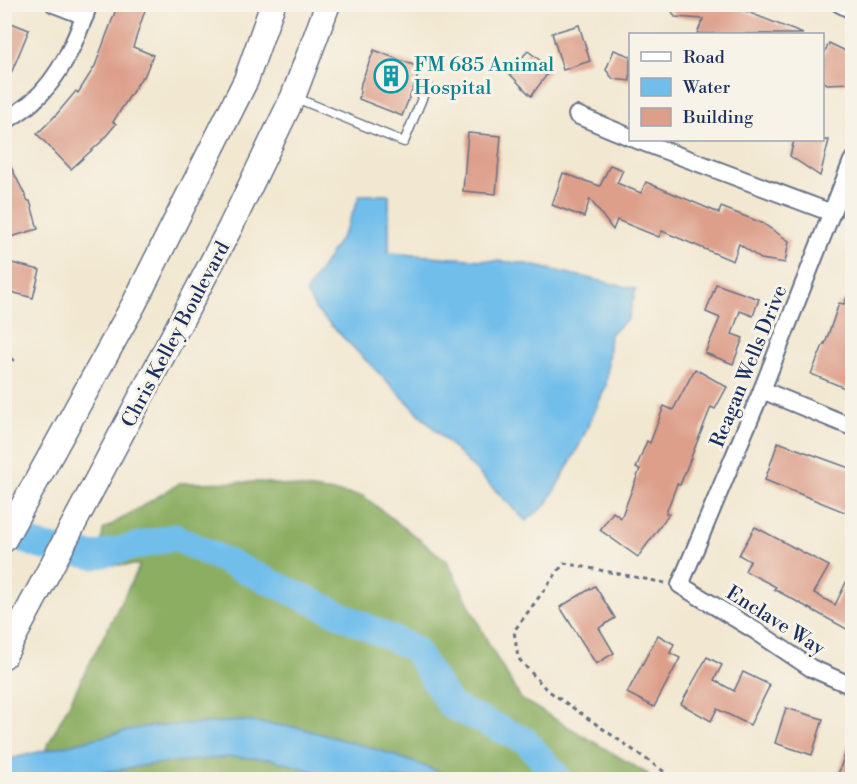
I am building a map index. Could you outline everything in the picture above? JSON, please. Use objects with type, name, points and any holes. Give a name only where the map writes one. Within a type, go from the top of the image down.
[{"type":"main road","points":[[4,540],[134,304],[246,80],[273,4]]},
{"type":"main road","name":"Chris Kelley Boulevard","points":[[4,656],[230,228],[293,97],[328,4]]},
{"type":"street","points":[[4,122],[32,102],[53,79],[71,49],[87,10],[54,4]]},
{"type":"street","points":[[840,4],[852,10]]},
{"type":"street","points":[[577,115],[629,137]]},
{"type":"street","points":[[640,141],[832,213]]},
{"type":"street","name":"Reagan Wells Drive","points":[[680,585],[762,390],[852,161]]},
{"type":"street","points":[[762,390],[852,427]]},
{"type":"street","name":"Enclave Way","points":[[680,585],[756,631],[811,668],[852,686]]},
{"type":"lane","points":[[293,97],[404,142],[428,84]]},
{"type":"path","points":[[4,352],[16,362]]},
{"type":"path","points":[[676,780],[546,689],[518,658],[514,631],[564,562],[680,585]]},
{"type":"green space","points":[[261,482],[363,496],[447,561],[492,650],[521,699],[648,774],[651,779],[30,780],[140,565],[100,565],[103,530],[180,483]]},
{"type":"water","points":[[360,195],[389,195],[389,253],[522,263],[636,289],[628,319],[610,334],[606,386],[580,444],[547,504],[526,521],[316,310],[306,292],[345,231]]},
{"type":"water","points":[[244,721],[300,728],[382,751],[454,777],[481,779],[341,779],[270,759],[231,757],[155,764],[61,779],[5,779],[5,760],[143,727]]},
{"type":"building","points":[[118,4],[147,4],[133,47],[153,55],[144,77],[113,122],[116,124],[101,142],[71,169],[37,134],[76,91],[78,93],[95,66]]},
{"type":"building","points":[[668,4],[746,4],[743,10],[800,33],[697,33],[703,19],[675,17]]},
{"type":"building","points":[[4,20],[29,30],[5,88],[4,88]]},
{"type":"building","points":[[579,25],[590,61],[563,70],[552,33]]},
{"type":"building","points":[[829,43],[852,54],[852,83],[827,84],[824,82],[824,54]]},
{"type":"building","name":"FM 685 Animal Hospital","points":[[374,50],[421,68],[402,116],[359,99],[361,83]]},
{"type":"building","points":[[614,50],[629,56],[629,81],[613,79],[606,70]]},
{"type":"building","points":[[528,51],[551,69],[531,96],[508,72]]},
{"type":"building","points":[[468,133],[501,136],[496,194],[463,191]]},
{"type":"building","points":[[829,140],[820,176],[790,156],[794,141]]},
{"type":"building","points":[[4,153],[30,201],[38,229],[4,239]]},
{"type":"building","points":[[610,165],[623,170],[617,183],[641,193],[646,182],[719,213],[721,207],[762,223],[789,241],[785,263],[761,259],[739,244],[733,261],[662,231],[659,237],[617,220],[613,230],[590,199],[584,217],[552,205],[563,173],[600,186]]},
{"type":"building","points":[[4,261],[40,270],[33,298],[4,290]]},
{"type":"building","points":[[716,284],[759,299],[753,316],[740,311],[732,334],[743,338],[733,364],[705,353],[720,318],[706,312]]},
{"type":"building","points":[[852,284],[852,391],[811,374],[825,344],[839,303],[844,304]]},
{"type":"building","points":[[695,369],[727,387],[715,409],[711,407],[680,485],[677,484],[666,513],[669,514],[638,557],[600,530],[613,512],[621,518],[640,469],[636,468],[647,441],[650,443],[664,406],[673,410]]},
{"type":"building","points":[[778,442],[852,469],[852,515],[765,480]]},
{"type":"building","points":[[755,527],[829,566],[814,593],[835,605],[852,570],[852,632],[745,571],[750,561],[739,555]]},
{"type":"building","points":[[595,586],[615,618],[599,628],[614,653],[596,664],[560,607]]},
{"type":"building","points":[[658,635],[674,644],[670,653],[680,658],[654,707],[627,693]]},
{"type":"building","points":[[707,657],[722,665],[714,680],[734,691],[743,672],[770,685],[750,725],[717,709],[711,721],[681,704]]},
{"type":"building","points":[[786,708],[823,719],[812,755],[775,743]]},
{"type":"building","points":[[851,737],[852,780],[836,780]]},
{"type":"waterway","points":[[4,532],[40,546],[94,556],[174,537],[414,649],[451,706],[526,741],[560,780]]},
{"type":"place","name":"FM 685 Animal Hospital","points":[[391,76]]}]
